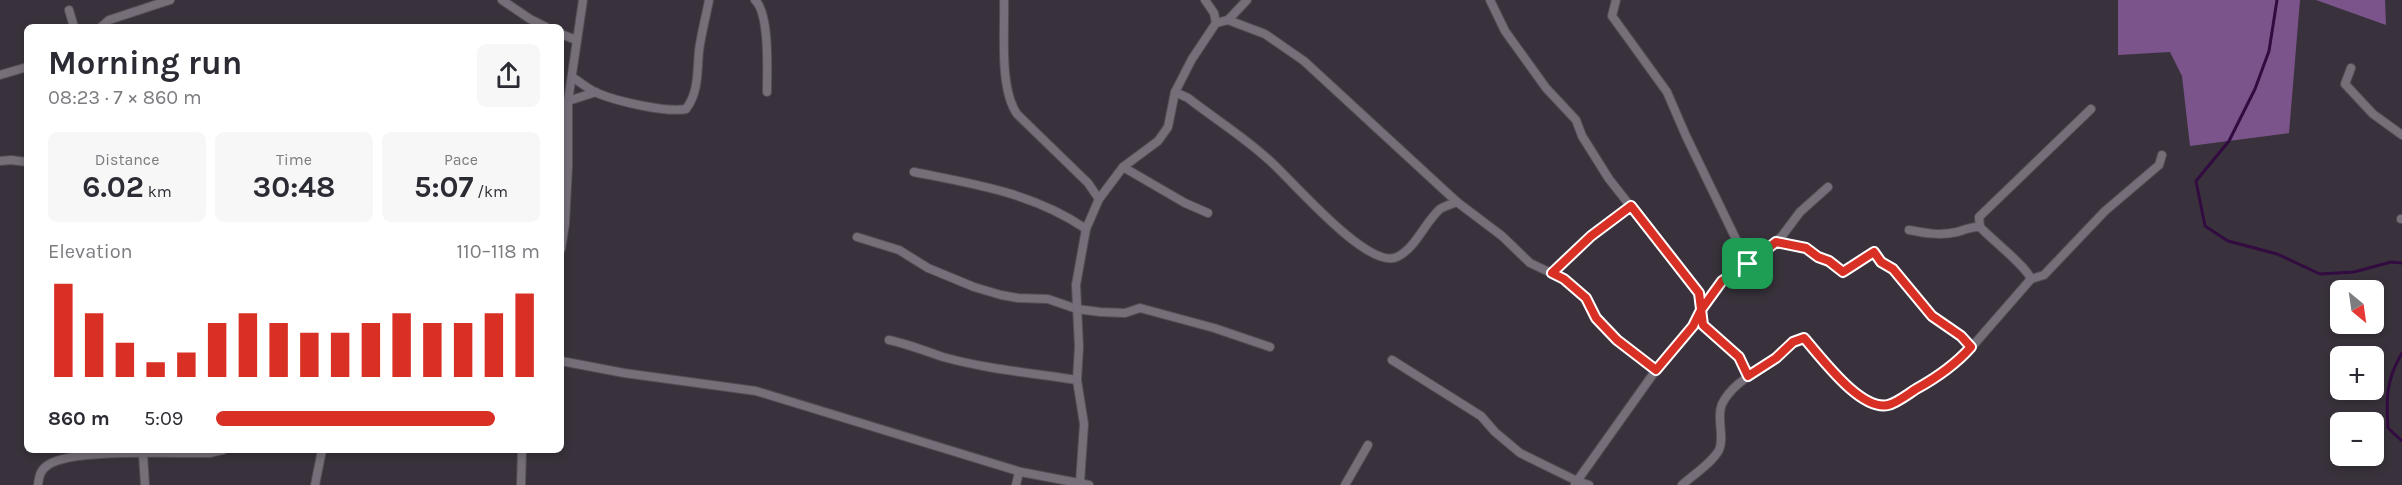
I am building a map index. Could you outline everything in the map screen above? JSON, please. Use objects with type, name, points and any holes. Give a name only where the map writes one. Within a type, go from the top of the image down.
[{"type":"street","points":[[104,24],[109,20],[170,0]]},
{"type":"street","points":[[502,0],[540,24]]},
{"type":"street","points":[[564,199],[568,101],[583,0]]},
{"type":"street","points":[[572,77],[596,92],[660,109],[673,111],[686,109],[692,100],[697,82],[699,49],[709,0]]},
{"type":"street","points":[[755,0],[761,8],[767,43],[768,92]]},
{"type":"street","points":[[1004,0],[1005,80],[1010,103],[1017,114],[1088,183],[1099,199]]},
{"type":"street","points":[[1205,0],[1214,13],[1216,23]]},
{"type":"street","points":[[1080,482],[1084,424],[1077,380],[1079,347],[1076,285],[1086,229],[1099,199],[1123,168],[1158,141],[1168,127],[1175,92],[1192,59],[1216,23],[1228,20],[1247,0]]},
{"type":"street","points":[[1490,0],[1505,31],[1546,88],[1576,120],[1582,136],[1609,179],[1699,293],[1703,325],[1739,357],[1748,376]]},
{"type":"street","points":[[1616,0],[1611,16],[1667,92],[1748,264]]},
{"type":"street","points":[[69,10],[73,24]]},
{"type":"street","points":[[1228,20],[1265,34],[1304,61],[1457,202],[1502,236],[1530,263],[1564,279],[1586,298],[1596,318],[1617,340],[1656,370]]},
{"type":"street","points":[[564,35],[576,40]]},
{"type":"street","points":[[0,75],[24,68]]},
{"type":"street","points":[[2351,68],[2345,84],[2373,114],[2402,135]]},
{"type":"street","points":[[568,101],[596,92]]},
{"type":"street","points":[[1175,92],[1188,98],[1267,158],[1340,231],[1384,258],[1396,258],[1406,251],[1441,208],[1457,202]]},
{"type":"street","points":[[1980,227],[1980,217],[2091,109]]},
{"type":"street","points":[[1682,485],[1717,453],[1721,444],[1721,406],[1734,388],[1776,358],[1793,342],[1804,338],[1854,393],[1869,403],[1887,405],[1926,384],[1963,357],[2031,279],[2044,275],[2105,211],[2159,165],[2162,155]]},
{"type":"street","points":[[0,161],[24,162]]},
{"type":"street","points":[[1123,168],[1185,203],[1208,213]]},
{"type":"street","points":[[914,172],[1025,196],[1054,208],[1086,229]]},
{"type":"street","points":[[1576,483],[1656,370],[1693,326],[1701,310],[1722,281],[1776,242],[1800,212],[1828,187]]},
{"type":"street","points":[[1552,273],[1591,236],[1631,206]]},
{"type":"street","points":[[1909,230],[1937,234],[1955,233],[1972,226],[1980,227],[1998,246],[2028,271],[2031,279]]},
{"type":"street","points":[[857,237],[899,250],[928,267],[974,287],[1018,298],[1048,299],[1077,309],[1125,313],[1140,308],[1214,328],[1270,347]]},
{"type":"street","points":[[1776,242],[1806,248],[1843,272],[1874,252],[1881,262],[1893,269],[1932,316],[1961,336],[1971,347]]},
{"type":"street","points":[[889,340],[911,345],[942,357],[1077,380]]},
{"type":"street","points":[[1392,360],[1481,416],[1495,432],[1520,453],[1576,483],[1589,485]]},
{"type":"street","points":[[564,362],[624,373],[756,391],[1019,472],[1089,485]]},
{"type":"street","points":[[1345,485],[1368,445]]},
{"type":"street","points":[[38,485],[40,472],[48,465],[75,455],[210,453]]},
{"type":"street","points":[[315,485],[321,453]]},
{"type":"street","points":[[522,453],[522,485]]},
{"type":"street","points":[[143,454],[145,485]]},
{"type":"street","points":[[1016,485],[1019,472]]},
{"type":"shaded area","points":[[2118,0],[2300,0],[2289,133],[2190,146],[2182,76],[2170,52],[2118,55]]},
{"type":"shaded area","points":[[2316,0],[2385,0],[2386,25]]},
{"type":"waterway","points":[[2277,0],[2269,51],[2255,89],[2229,141],[2196,181],[2205,226],[2228,241],[2277,254],[2320,274],[2354,272],[2391,262],[2402,263]]},
{"type":"waterway","points":[[2402,353],[2390,381],[2387,407],[2388,428],[2402,441]]},
{"type":"route","points":[[1748,264],[1722,281],[1701,310],[1693,326],[1656,370],[1617,340],[1596,318],[1586,298],[1564,279],[1552,273],[1591,236],[1631,206],[1699,293],[1701,310],[1703,325],[1739,357],[1748,376],[1776,358],[1793,342],[1804,338],[1854,393],[1869,403],[1887,405],[1926,384],[1963,357],[1971,347],[1961,336],[1932,316],[1893,269],[1881,262],[1874,252],[1843,272],[1806,248],[1776,242],[1748,264]]}]
